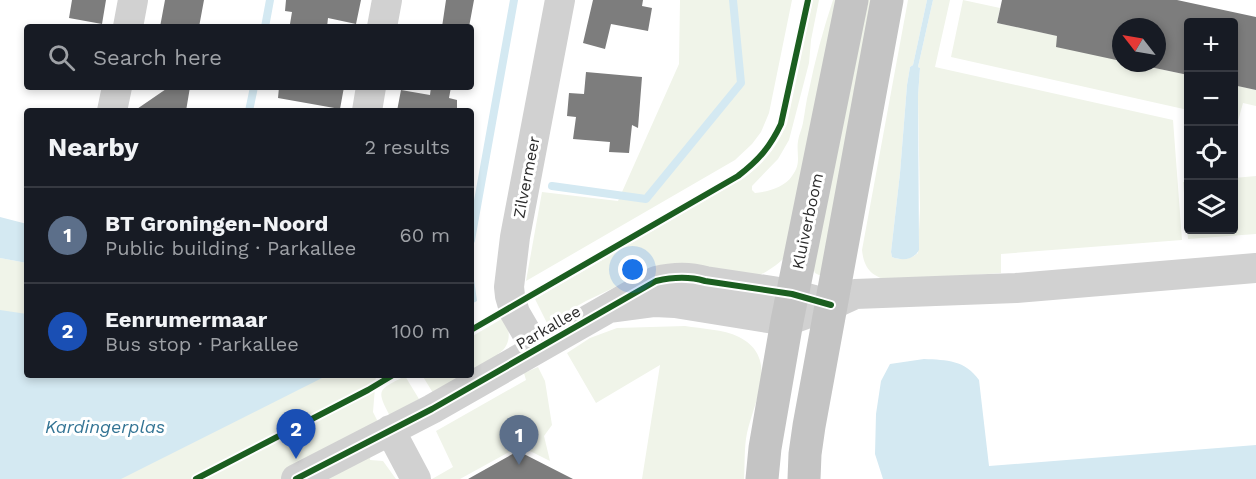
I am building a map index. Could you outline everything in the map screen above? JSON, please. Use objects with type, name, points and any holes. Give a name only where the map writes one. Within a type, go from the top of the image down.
[{"type":"main road","name":"Kluiverboom","points":[[762,479],[765,448],[789,308],[852,0]]},
{"type":"main road","points":[[804,479],[807,435],[887,0]]},
{"type":"street","points":[[129,24],[133,0]]},
{"type":"street","points":[[383,24],[387,0]]},
{"type":"street","name":"Zilvermeer","points":[[536,349],[514,313],[509,287],[515,237],[560,0]]},
{"type":"street","points":[[113,108],[116,90]]},
{"type":"street","points":[[368,108],[370,90]]},
{"type":"street","points":[[831,305],[855,294],[1016,288],[1256,268]]},
{"type":"street","name":"Parkallee","points":[[296,479],[432,409],[656,281],[693,278],[789,308],[831,305]]},
{"type":"street","points":[[390,430],[416,479]]},
{"type":"shaded area","points":[[680,0],[792,0],[769,113],[761,132],[735,160],[526,281],[542,192],[618,201],[679,64]]},
{"type":"shaded area","points":[[813,0],[819,0],[809,63],[789,140],[778,159],[752,186],[755,193],[770,190],[789,180],[795,171],[798,163],[798,138],[803,125],[823,34],[833,0],[844,0],[788,254],[758,276],[630,280],[547,323],[535,299],[744,178],[769,154],[787,124]]},
{"type":"shaded area","points":[[859,0],[879,0],[821,275],[819,275],[815,273],[810,260]]},
{"type":"shaded area","points":[[908,0],[927,0],[907,85],[892,257],[906,259],[918,253],[920,68],[918,67],[933,0],[950,0],[935,67],[1173,120],[1182,240],[1001,254],[1001,273],[891,281],[870,271],[862,250]]},
{"type":"shaded area","points":[[963,0],[1000,8],[997,23],[1095,44],[1112,55],[1112,72],[1166,70],[1184,74],[1184,109],[951,57]]},
{"type":"shaded area","points":[[1238,86],[1256,90],[1256,106],[1243,103],[1238,121]]},
{"type":"shaded area","points":[[1256,176],[1256,234],[1188,239],[1188,234],[1238,234],[1238,178]]},
{"type":"shaded area","points":[[0,258],[24,262],[24,378],[376,378],[373,412],[378,422],[372,425],[370,460],[383,461],[396,479],[0,479]]},
{"type":"shaded area","points":[[505,317],[509,332],[506,346],[498,354],[499,357],[474,370],[474,335]]},
{"type":"shaded area","points":[[685,326],[733,334],[751,346],[759,356],[761,381],[746,438],[744,479],[642,479],[660,365],[596,403],[567,353],[590,338],[617,328]]},
{"type":"shaded area","points":[[538,367],[545,381],[552,425],[544,436],[550,461],[520,446],[460,479],[432,479],[453,467],[436,431],[526,380],[524,373]]},
{"type":"shaded area","points":[[406,378],[419,399],[390,416],[381,395],[385,387]]},
{"type":"shaded area","points":[[424,378],[460,378],[433,393]]},
{"type":"water","points":[[927,0],[933,0],[918,67],[920,68],[918,96],[919,250],[911,258],[900,259],[892,257],[891,252],[907,85]]},
{"type":"water","points":[[0,217],[24,223],[24,262],[0,258]]},
{"type":"water","points":[[474,279],[477,301],[474,302]]},
{"type":"water","name":"Kardingerplas","points":[[0,310],[24,314],[24,378],[322,378],[121,479],[0,479]]},
{"type":"water","points":[[924,359],[955,362],[968,368],[979,380],[989,466],[1256,445],[1256,479],[883,479],[875,454],[876,414],[881,381],[890,364]]},
{"type":"building","points":[[72,0],[106,0],[102,24],[69,18]]},
{"type":"building","points":[[165,0],[204,0],[200,24],[161,24]]},
{"type":"building","points":[[286,0],[361,0],[356,24],[328,18],[327,24],[290,24],[292,12],[285,11]]},
{"type":"building","points":[[446,0],[474,0],[470,24],[442,24]]},
{"type":"building","points":[[593,0],[643,0],[642,6],[652,8],[648,31],[611,24],[605,49],[583,43]]},
{"type":"building","points":[[1002,0],[1177,0],[1256,17],[1256,90],[1238,86],[1238,18],[1184,18],[1184,74],[1166,70],[1166,18],[1112,18],[1112,59],[1056,47],[1057,36],[997,23]]},
{"type":"building","points":[[586,72],[642,77],[638,128],[632,125],[629,153],[609,152],[610,142],[573,139],[576,117],[567,116],[569,93],[584,94]]},
{"type":"building","points":[[165,90],[190,90],[186,108],[138,108]]},
{"type":"building","points":[[279,90],[343,90],[340,108],[278,98]]},
{"type":"building","points":[[401,90],[430,95],[431,90],[450,90],[449,98],[457,100],[457,108],[398,108]]},
{"type":"building","points":[[518,451],[573,479],[468,479]]},
{"type":"waterway","points":[[266,24],[270,0]]},
{"type":"waterway","points":[[474,223],[514,0]]},
{"type":"waterway","points":[[552,186],[646,199],[741,83],[733,0]]},
{"type":"waterway","points":[[250,108],[253,90]]},
{"type":"cycle path","points":[[474,328],[738,176],[758,159],[773,140],[781,124],[808,0]]},
{"type":"cycle path","points":[[296,479],[432,409],[656,281],[693,278],[792,294],[831,305]]},
{"type":"cycle path","points":[[196,479],[388,378]]},
{"type":"place","name":"Eenrumermaar","points":[[296,459]]},
{"type":"place","name":"BT Groningen-Noord","points":[[519,465]]}]
